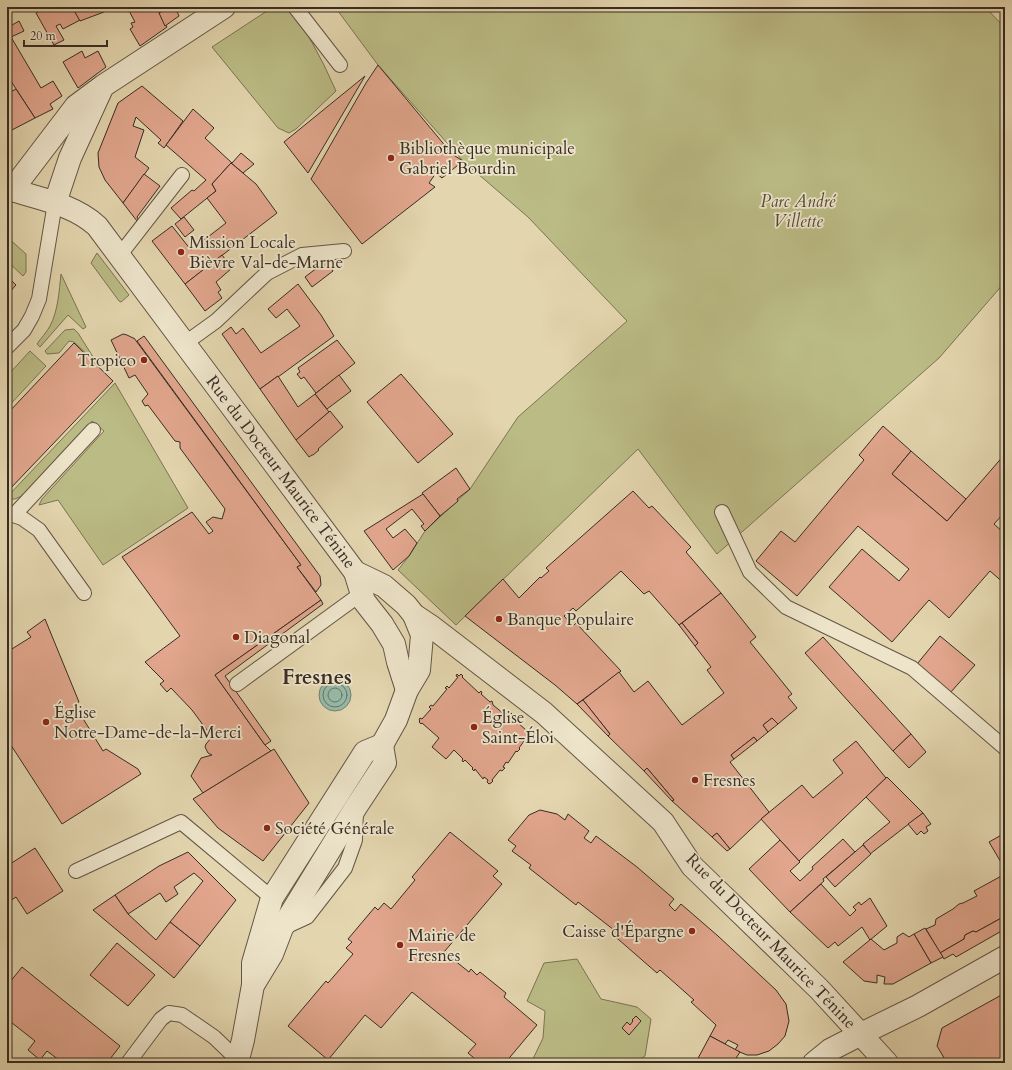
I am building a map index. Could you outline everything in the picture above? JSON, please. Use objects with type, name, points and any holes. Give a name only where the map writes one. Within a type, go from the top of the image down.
[{"type":"street","points":[[10,190],[76,106],[103,86],[224,7]]},
{"type":"street","points":[[55,203],[70,158],[103,86]]},
{"type":"street","name":"Rue du Docteur Maurice Ténine","points":[[10,190],[55,203],[88,218],[97,226],[355,572],[384,586],[406,605],[414,615],[432,627],[544,713],[663,822],[692,866],[819,989],[888,1063]]},
{"type":"street","points":[[355,572],[364,601],[382,624],[394,644],[407,690]]},
{"type":"street","points":[[237,1062],[243,1040],[253,985],[253,963],[272,898],[365,752],[382,745],[396,720],[407,690],[419,670],[422,635],[414,615]]},
{"type":"street","points":[[398,662],[435,644],[456,646]]},
{"type":"street","points":[[253,985],[272,954],[282,928],[356,807],[385,763],[382,745]]},
{"type":"street","points":[[814,1063],[830,1050],[918,1006],[1005,957]]},
{"type":"lane","points":[[295,7],[340,65]]},
{"type":"lane","points":[[119,256],[182,175]]},
{"type":"lane","points":[[7,348],[24,330],[39,299],[55,203]]},
{"type":"lane","points":[[184,344],[216,320],[267,273],[302,255],[344,251]]},
{"type":"lane","points":[[84,593],[40,530],[22,518],[11,514],[93,430]]},
{"type":"lane","points":[[722,512],[750,572],[786,608],[912,668],[1005,748]]},
{"type":"lane","points":[[237,684],[362,593]]},
{"type":"lane","points":[[76,871],[181,822],[272,898]]},
{"type":"lane","points":[[128,1063],[161,1019],[169,1013],[182,1015],[214,1037],[237,1062]]},
{"type":"green space","points":[[273,7],[293,7],[336,91],[296,129],[289,133],[278,128],[212,47]]},
{"type":"green space","name":"Parc André Villette","points":[[335,7],[985,7],[1005,28],[1005,282],[939,358],[717,554],[638,449],[456,625],[398,570],[425,531],[470,489],[518,417],[627,321],[528,217],[463,161],[378,65]]},
{"type":"green space","points":[[7,237],[26,254],[26,272],[23,276],[7,261]]},
{"type":"green space","points":[[97,253],[129,295],[121,302],[91,263]]},
{"type":"green space","points":[[61,274],[86,327],[83,329],[68,315],[40,347],[37,344],[50,326],[55,314]]},
{"type":"green space","points":[[74,329],[95,360],[94,361],[74,342],[69,341],[59,353],[47,354],[45,351],[65,330]]},
{"type":"green space","points":[[30,351],[46,366],[7,408],[7,376]]},
{"type":"green space","points":[[115,383],[188,508],[103,565],[58,500],[39,505],[42,499],[104,431],[92,421],[24,495],[15,499],[7,499],[7,497]]},
{"type":"green space","points":[[577,959],[601,999],[637,1007],[651,1019],[645,1056],[634,1063],[531,1063],[543,1038],[545,1011],[527,1001],[544,963]]},
{"type":"water","points":[[332,679],[338,679],[348,686],[351,695],[350,701],[344,708],[338,711],[332,711],[322,704],[319,698],[319,692],[326,682]]},
{"type":"building","points":[[47,7],[72,7],[80,20],[63,29],[60,24],[56,26],[64,40],[54,45],[36,13]]},
{"type":"building","points":[[72,7],[102,7],[104,12],[80,21]]},
{"type":"building","points":[[127,7],[156,7],[167,27],[140,46],[130,29],[133,27],[131,23],[135,22]]},
{"type":"building","points":[[170,7],[175,7],[179,16],[165,26],[159,13]]},
{"type":"building","points":[[19,21],[24,31],[11,37],[41,88],[53,81],[62,96],[50,104],[53,109],[35,118],[7,75],[7,28]]},
{"type":"building","points":[[82,51],[85,58],[98,51],[106,67],[78,88],[63,62]]},
{"type":"building","name":"Bibliothèque municipale Gabriel Bourdin","points":[[378,65],[452,154],[463,161],[442,178],[436,173],[429,183],[435,187],[362,244],[311,179],[366,83]]},
{"type":"building","points":[[365,76],[308,173],[284,142]]},
{"type":"building","points":[[142,86],[183,121],[164,148],[158,143],[161,140],[136,117],[133,126],[144,130],[135,157],[149,168],[123,203],[105,180],[99,167],[98,153],[118,103]]},
{"type":"building","points":[[16,89],[35,118],[10,131],[7,127],[7,94]]},
{"type":"building","points":[[193,109],[214,128],[205,138],[232,163],[241,153],[254,164],[243,173],[231,163],[212,184],[216,191],[181,219],[171,208],[206,180],[166,145]]},
{"type":"building","points":[[231,163],[256,184],[277,213],[185,284],[152,241],[172,226],[191,250],[226,223],[207,198],[216,191],[212,184]]},
{"type":"building","points":[[144,174],[160,186],[137,217],[137,221],[123,203]]},
{"type":"building","points":[[184,217],[194,230],[185,237],[175,224]]},
{"type":"building","points":[[222,255],[232,268],[216,282],[221,290],[218,292],[222,298],[205,311],[185,284]]},
{"type":"building","points":[[326,261],[333,271],[312,287],[305,277]]},
{"type":"building","points":[[7,276],[16,285],[7,295]]},
{"type":"building","points":[[298,284],[321,315],[334,336],[260,389],[222,334],[231,327],[236,334],[243,328],[261,353],[300,326],[287,309],[276,318],[268,309]]},
{"type":"building","points":[[123,334],[134,338],[301,565],[297,567],[321,600],[215,675],[265,745],[271,751],[203,793],[191,776],[201,758],[212,755],[208,753],[205,747],[212,737],[192,710],[171,688],[167,692],[160,684],[164,681],[145,662],[180,636],[122,557],[192,512],[209,534],[213,531],[206,522],[213,517],[222,519],[225,509],[180,448],[180,442],[175,441],[148,405],[145,406],[142,401],[148,394],[135,375],[129,378],[111,340]]},
{"type":"building","points":[[144,336],[320,576],[321,585],[316,592],[297,567],[301,565],[137,341]]},
{"type":"building","points":[[337,340],[355,363],[316,393],[304,377],[301,379],[297,374],[300,372],[298,368]]},
{"type":"building","points":[[74,343],[113,381],[7,492],[7,414]]},
{"type":"building","points":[[401,374],[453,434],[418,463],[367,402]]},
{"type":"building","points":[[339,375],[351,391],[327,409],[315,394]]},
{"type":"building","points":[[278,376],[298,407],[315,394],[329,412],[296,440],[260,389]]},
{"type":"building","points":[[330,411],[343,427],[318,449],[319,450],[309,457],[296,440]]},
{"type":"building","points":[[883,426],[911,451],[892,474],[947,521],[1005,454],[1005,512],[994,524],[1005,534],[1005,584],[990,571],[949,618],[929,600],[892,642],[829,587],[862,549],[899,581],[909,569],[858,526],[797,596],[756,561],[781,531],[795,542],[864,460],[859,455]]},
{"type":"building","points":[[911,451],[966,499],[947,521],[892,474]]},
{"type":"building","points":[[456,468],[470,489],[457,499],[457,502],[440,516],[422,493]]},
{"type":"building","points":[[633,491],[649,508],[652,506],[691,547],[686,552],[721,593],[679,625],[649,591],[644,594],[621,571],[576,611],[573,608],[564,616],[573,626],[576,623],[621,671],[577,704],[555,685],[465,616],[503,579],[519,598],[540,577],[541,578],[549,571],[546,568]]},
{"type":"building","points":[[423,494],[440,516],[425,531],[421,526],[424,524],[412,509],[386,529],[393,538],[405,529],[417,543],[409,556],[393,570],[364,531]]},
{"type":"building","points":[[721,593],[756,637],[750,642],[792,694],[788,697],[797,708],[778,724],[772,718],[763,725],[768,732],[757,741],[754,737],[731,755],[734,759],[730,762],[769,812],[730,849],[717,833],[712,837],[672,801],[674,800],[647,768],[644,771],[608,736],[610,734],[583,700],[619,672],[634,692],[648,681],[682,725],[724,693],[707,670],[711,667],[695,646],[698,643],[682,623]]},
{"type":"building","points":[[321,600],[323,604],[225,676],[271,741],[265,745],[215,675]]},
{"type":"building","name":"Église Notre-Dame-de-la-Merci","points":[[45,619],[79,702],[74,704],[103,751],[106,749],[138,769],[141,774],[62,824],[7,739],[7,652],[31,637],[27,632]]},
{"type":"building","points":[[682,623],[698,643],[695,646],[679,625]]},
{"type":"building","points":[[940,636],[975,665],[950,693],[917,664]]},
{"type":"building","points":[[823,637],[911,734],[893,751],[805,653]]},
{"type":"building","name":"Église Saint-Éloi","points":[[457,674],[459,676],[461,674],[463,676],[462,677],[479,693],[481,691],[481,694],[490,702],[492,701],[493,705],[504,714],[511,713],[514,716],[514,719],[518,721],[517,722],[527,731],[529,730],[532,732],[529,739],[527,737],[519,748],[520,749],[517,752],[516,751],[508,763],[506,762],[503,767],[505,768],[502,771],[500,770],[492,780],[493,781],[489,784],[487,782],[488,780],[484,777],[483,779],[465,760],[463,762],[463,759],[454,750],[446,759],[432,747],[439,738],[419,722],[420,718],[422,719],[431,709],[429,707],[431,705],[433,706],[447,689],[445,688],[447,686],[449,688],[458,677],[456,676]]},
{"type":"building","points":[[583,700],[610,734],[608,736],[577,704]]},
{"type":"building","points":[[772,718],[778,724],[768,732],[763,725]]},
{"type":"building","points":[[911,734],[926,752],[909,768],[893,751]]},
{"type":"building","points":[[754,737],[757,741],[734,759],[731,755]]},
{"type":"building","points":[[856,741],[886,778],[799,861],[761,819],[802,785],[813,798],[843,773],[833,760]]},
{"type":"building","points":[[274,749],[309,803],[263,861],[218,828],[193,799]]},
{"type":"building","points":[[647,768],[674,800],[672,801],[644,771]]},
{"type":"building","points":[[887,777],[923,813],[870,854],[863,844],[890,822],[866,797]]},
{"type":"building","points":[[540,810],[557,814],[565,820],[568,814],[589,831],[584,838],[591,843],[596,836],[637,867],[674,899],[669,905],[675,911],[681,904],[776,990],[786,1004],[789,1021],[785,1036],[778,1044],[769,1051],[757,1055],[747,1055],[735,1050],[738,1045],[728,1040],[725,1044],[710,1036],[716,1025],[691,1002],[694,1000],[660,970],[657,973],[611,933],[614,930],[578,902],[576,905],[529,868],[531,865],[512,851],[516,846],[508,840],[529,815]]},
{"type":"building","points":[[923,813],[931,824],[926,827],[928,831],[924,834],[921,831],[917,835],[908,824]]},
{"type":"building","name":"Mairie de Fresnes","points":[[450,832],[498,871],[493,876],[502,884],[444,952],[469,972],[471,969],[477,975],[480,972],[506,993],[504,997],[537,1025],[505,1063],[480,1063],[468,1053],[476,1044],[412,992],[381,1028],[365,1015],[328,1060],[288,1026],[326,981],[328,983],[353,954],[346,948],[352,942],[348,939],[375,907],[378,910],[384,903],[391,909],[415,880],[412,877]]},
{"type":"building","points":[[717,833],[730,849],[727,851],[712,837]]},
{"type":"building","points":[[1005,833],[1005,869],[989,842]]},
{"type":"building","points":[[843,839],[855,852],[823,879],[824,881],[790,912],[749,869],[780,840],[800,862],[790,871],[800,881],[813,869],[812,867]]},
{"type":"building","points":[[863,845],[871,854],[835,887],[826,877]]},
{"type":"building","points":[[35,848],[63,891],[27,914],[16,897],[7,903],[7,866]]},
{"type":"building","points":[[188,852],[236,900],[200,946],[170,922],[203,881],[194,873],[174,887],[178,894],[166,902],[160,893],[128,914],[115,895],[159,866]]},
{"type":"building","points":[[1005,874],[1005,916],[976,932],[973,931],[965,935],[964,939],[940,953],[926,929],[935,925],[936,919],[959,904],[977,896],[974,891]]},
{"type":"building","points":[[821,884],[850,916],[856,910],[853,907],[859,902],[861,905],[870,898],[887,926],[870,940],[862,927],[838,946],[835,942],[828,948],[790,912]]},
{"type":"building","points":[[115,895],[128,914],[156,940],[170,922],[200,946],[174,978],[93,910]]},
{"type":"building","points":[[1005,916],[1005,929],[956,957],[953,954],[944,959],[940,953],[964,939],[965,935],[973,931],[976,932]]},
{"type":"building","points":[[925,928],[943,957],[931,963],[914,934]]},
{"type":"building","points":[[903,933],[909,937],[914,934],[931,963],[893,984],[884,984],[885,977],[877,975],[877,983],[864,981],[843,962],[871,939],[884,950],[897,943],[897,937]]},
{"type":"building","points":[[117,943],[155,975],[128,1006],[90,975]]},
{"type":"building","points":[[22,967],[120,1046],[107,1063],[56,1063],[59,1060],[47,1051],[40,1060],[28,1050],[35,1041],[7,1019],[7,980],[10,982]]},
{"type":"building","points":[[1005,993],[1005,1063],[947,1063],[937,1046],[942,1028]]},
{"type":"building","points":[[636,1016],[641,1021],[629,1035],[622,1028],[627,1022],[630,1025]]},
{"type":"building","points":[[710,1036],[740,1052],[733,1063],[696,1062]]},
{"type":"place","name":"Bibliothèque municipale Gabriel Bourdin","points":[[391,158]]},
{"type":"place","name":"Mission Locale Bièvre Val-de-Marne","points":[[181,252]]},
{"type":"place","name":"Tropico","points":[[144,360]]},
{"type":"place","name":"Banque Populaire","points":[[499,619]]},
{"type":"place","name":"Diagonal","points":[[236,637]]},
{"type":"place","name":"Église Notre-Dame-de-la-Merci","points":[[46,722]]},
{"type":"place","name":"Église Saint-Éloi","points":[[474,727]]},
{"type":"place","name":"Fresnes","points":[[695,780]]},
{"type":"place","name":"Société Générale","points":[[267,828]]},
{"type":"place","name":"Caisse d'Épargne","points":[[692,931]]},
{"type":"place","name":"Mairie de Fresnes","points":[[400,945]]},
{"type":"district","name":"Fresnes","points":[[317,677]]}]
